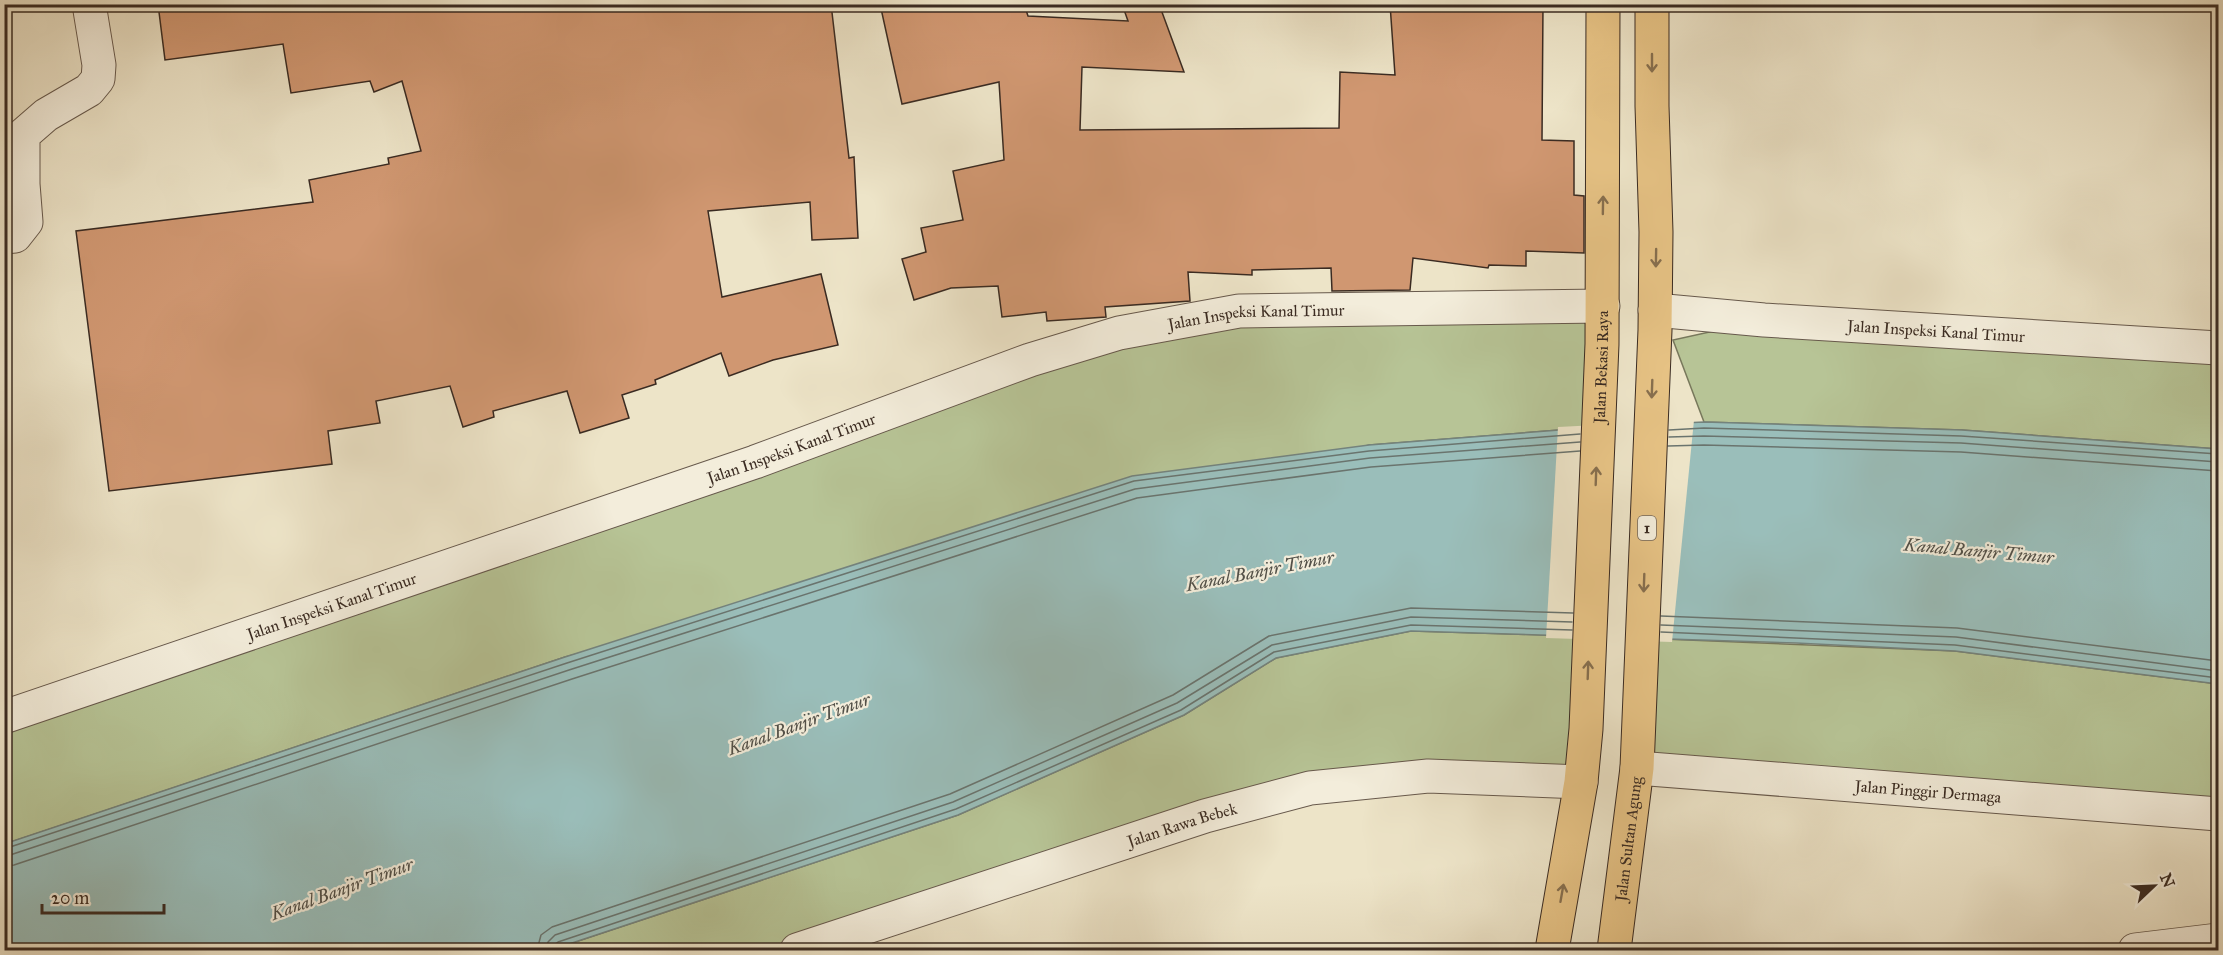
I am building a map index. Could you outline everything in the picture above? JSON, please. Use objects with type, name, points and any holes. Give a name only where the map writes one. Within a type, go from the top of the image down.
[{"type":"highway","name":"Jalan Bekasi Raya","points":[[1581,782],[1586,729],[1602,344],[1603,4]]},
{"type":"highway","name":"1","points":[[1652,4],[1656,232],[1655,320]]},
{"type":"highway","name":"Jalan Sultan Agung","points":[[1614,951],[1637,768],[1655,320]]},
{"type":"highway","points":[[1552,951],[1581,782]]},
{"type":"street","points":[[4,237],[15,236],[26,222],[23,135],[46,115],[89,90],[98,79],[99,65],[89,4]]},
{"type":"street","name":"Jalan Inspeksi Kanal Timur","points":[[4,717],[755,462],[1030,360],[1119,333],[1239,311],[1603,306]]},
{"type":"street","name":"Jalan Inspeksi Kanal Timur","points":[[1655,320],[1764,320],[2218,348]]},
{"type":"street","name":"Jalan Pinggir Dermaga","points":[[1637,768],[2218,814]]},
{"type":"street","name":"Jalan Rawa Bebek","points":[[797,951],[1205,816],[1310,788],[1428,776],[1581,782]]},
{"type":"street","points":[[2135,951],[2218,940]]},
{"type":"green space","points":[[1603,306],[1598,427],[1369,445],[565,657],[5,844],[4,717],[1119,333]]},
{"type":"green space","points":[[1764,320],[2218,348],[2218,449],[1962,430],[1704,422],[1673,340]]},
{"type":"green space","points":[[1411,631],[1546,635],[1590,639],[1581,782],[1310,788],[797,950],[551,950],[958,815],[1184,715],[1276,658]]},
{"type":"green space","points":[[1638,638],[1955,651],[2218,684],[2218,814],[1637,768]]},
{"type":"water","name":"Kanal Banjir Timur","points":[[1704,422],[1962,430],[2218,449],[2218,684],[1955,651],[1796,643],[1411,631],[1276,658],[1184,715],[958,815],[551,950],[5,950],[4,844],[565,657],[1132,476],[1369,445],[1598,427]]},
{"type":"pier","points":[[1694,420],[1672,642],[1546,638],[1558,427]]},
{"type":"building","points":[[158,4],[831,4],[849,158],[854,157],[858,238],[812,240],[810,202],[708,211],[722,297],[821,274],[838,345],[773,360],[729,376],[721,353],[655,380],[656,384],[622,395],[629,418],[580,433],[567,391],[493,411],[494,417],[463,427],[450,386],[376,401],[380,423],[328,431],[332,464],[109,491],[76,231],[313,202],[309,180],[389,164],[388,158],[421,151],[402,81],[374,92],[370,81],[291,93],[283,44],[165,60]]},
{"type":"building","points":[[880,4],[1024,4],[1028,16],[1128,21],[1122,4],[1159,4],[1184,72],[1082,67],[1080,130],[1339,128],[1340,72],[1395,75],[1390,4],[1543,5],[1542,140],[1574,141],[1574,195],[1584,196],[1584,253],[1526,251],[1526,266],[1489,265],[1488,268],[1413,258],[1410,290],[1332,291],[1331,268],[1252,270],[1252,275],[1188,272],[1190,301],[1105,307],[1106,317],[1047,321],[1046,312],[1002,317],[998,286],[951,288],[914,300],[902,259],[926,252],[921,228],[963,220],[953,171],[1004,160],[999,82],[902,104]]}]
